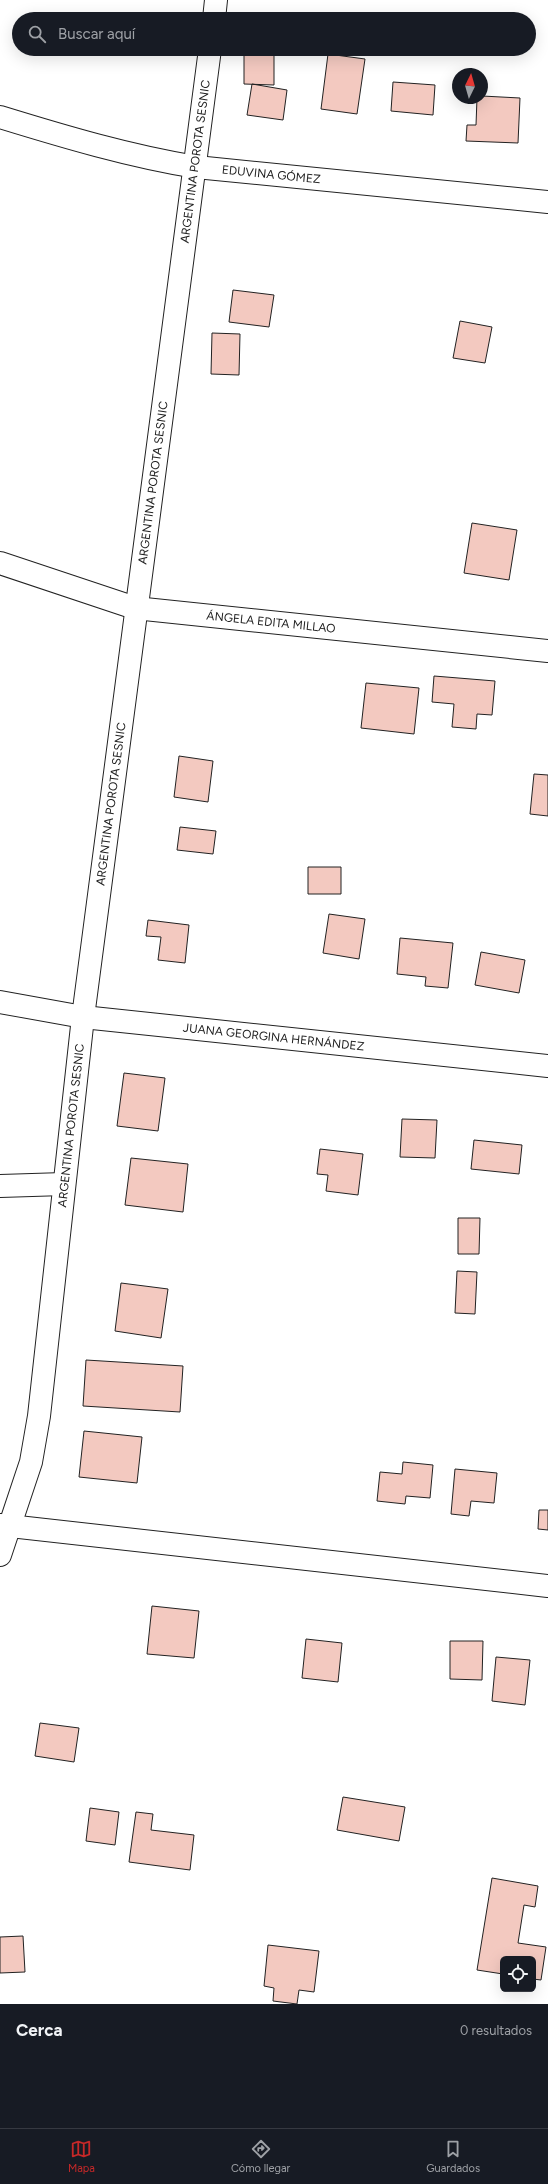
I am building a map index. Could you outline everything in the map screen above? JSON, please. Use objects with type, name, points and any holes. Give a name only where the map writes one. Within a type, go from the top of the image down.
[{"type":"street","points":[[215,12],[216,0]]},
{"type":"street","name":"ARGENTINA POROTA SESNIC","points":[[0,1555],[5,1526],[31,1462],[39,1416],[83,1017],[135,608],[196,167],[209,56]]},
{"type":"street","name":"EDUVINA GÓMEZ","points":[[0,117],[104,148],[145,158],[196,167],[548,202]]},
{"type":"street","name":"ÁNGELA EDITA MILLAO","points":[[0,563],[135,608],[548,651]]},
{"type":"street","name":"JUANA GEORGINA HERNÁNDEZ","points":[[0,1002],[83,1017],[548,1066]]},
{"type":"street","points":[[0,1186],[64,1184]]},
{"type":"street","points":[[5,1526],[548,1586]]},
{"type":"building","points":[[244,56],[274,56],[274,85],[244,84]]},
{"type":"building","points":[[328,56],[343,56],[365,59],[357,114],[321,109]]},
{"type":"building","points":[[393,82],[435,85],[433,115],[391,111]]},
{"type":"building","points":[[252,84],[287,90],[283,120],[247,115]]},
{"type":"building","points":[[488,96],[520,98],[518,143],[466,141],[467,125],[476,125],[477,104],[488,104]]},
{"type":"building","points":[[233,290],[274,295],[269,327],[229,322]]},
{"type":"building","points":[[460,321],[492,327],[485,363],[453,358]]},
{"type":"building","points":[[212,333],[240,334],[239,375],[211,374]]},
{"type":"building","points":[[472,523],[517,530],[509,580],[464,573]]},
{"type":"building","points":[[434,676],[495,681],[492,715],[477,714],[476,729],[452,727],[454,704],[432,702]]},
{"type":"building","points":[[366,683],[419,688],[414,734],[361,728]]},
{"type":"building","points":[[179,756],[213,761],[208,802],[174,797]]},
{"type":"building","points":[[534,774],[548,775],[548,816],[530,814]]},
{"type":"building","points":[[180,827],[216,831],[213,854],[177,850]]},
{"type":"building","points":[[308,867],[341,867],[341,894],[308,894]]},
{"type":"building","points":[[329,914],[365,919],[359,959],[323,953]]},
{"type":"building","points":[[148,920],[189,925],[185,963],[158,960],[161,937],[146,936]]},
{"type":"building","points":[[400,938],[453,943],[448,988],[425,986],[426,977],[397,974]]},
{"type":"building","points":[[481,952],[525,960],[519,993],[475,985]]},
{"type":"building","points":[[124,1073],[165,1078],[158,1131],[117,1126]]},
{"type":"building","points":[[402,1119],[437,1120],[435,1158],[400,1157]]},
{"type":"building","points":[[474,1140],[522,1145],[519,1174],[471,1169]]},
{"type":"building","points":[[320,1149],[363,1154],[358,1195],[326,1191],[328,1175],[317,1174]]},
{"type":"building","points":[[131,1158],[188,1164],[183,1212],[125,1205]]},
{"type":"building","points":[[458,1218],[480,1218],[479,1254],[458,1254]]},
{"type":"building","points":[[457,1271],[477,1272],[475,1314],[455,1313]]},
{"type":"building","points":[[121,1283],[168,1289],[161,1338],[115,1331]]},
{"type":"building","points":[[86,1360],[183,1366],[180,1412],[83,1406]]},
{"type":"building","points":[[84,1431],[142,1437],[137,1483],[79,1477]]},
{"type":"building","points":[[403,1462],[433,1465],[430,1498],[406,1496],[405,1504],[377,1501],[380,1472],[402,1474]]},
{"type":"building","points":[[455,1469],[497,1473],[494,1503],[471,1501],[469,1516],[451,1514]]},
{"type":"building","points":[[539,1510],[548,1510],[548,1530],[538,1529]]},
{"type":"building","points":[[152,1606],[199,1611],[194,1658],[147,1654]]},
{"type":"building","points":[[306,1639],[342,1643],[338,1682],[302,1678]]},
{"type":"building","points":[[450,1641],[483,1641],[482,1680],[450,1679]]},
{"type":"building","points":[[496,1657],[530,1660],[525,1705],[492,1701]]},
{"type":"building","points":[[40,1723],[79,1728],[74,1762],[35,1756]]},
{"type":"building","points":[[343,1797],[405,1807],[399,1841],[337,1830]]},
{"type":"building","points":[[90,1808],[119,1812],[115,1845],[86,1841]]},
{"type":"building","points":[[136,1812],[153,1814],[151,1830],[194,1835],[190,1870],[129,1862]]},
{"type":"building","points":[[492,1878],[538,1886],[535,1907],[524,1905],[518,1943],[546,1947],[541,1980],[536,1979],[536,1956],[500,1956],[500,1974],[477,1970]]},
{"type":"building","points":[[23,1936],[25,1972],[0,1973],[0,1937]]},
{"type":"building","points":[[268,1945],[319,1951],[314,1992],[299,1990],[297,2004],[273,2001],[274,1988],[264,1986]]}]
